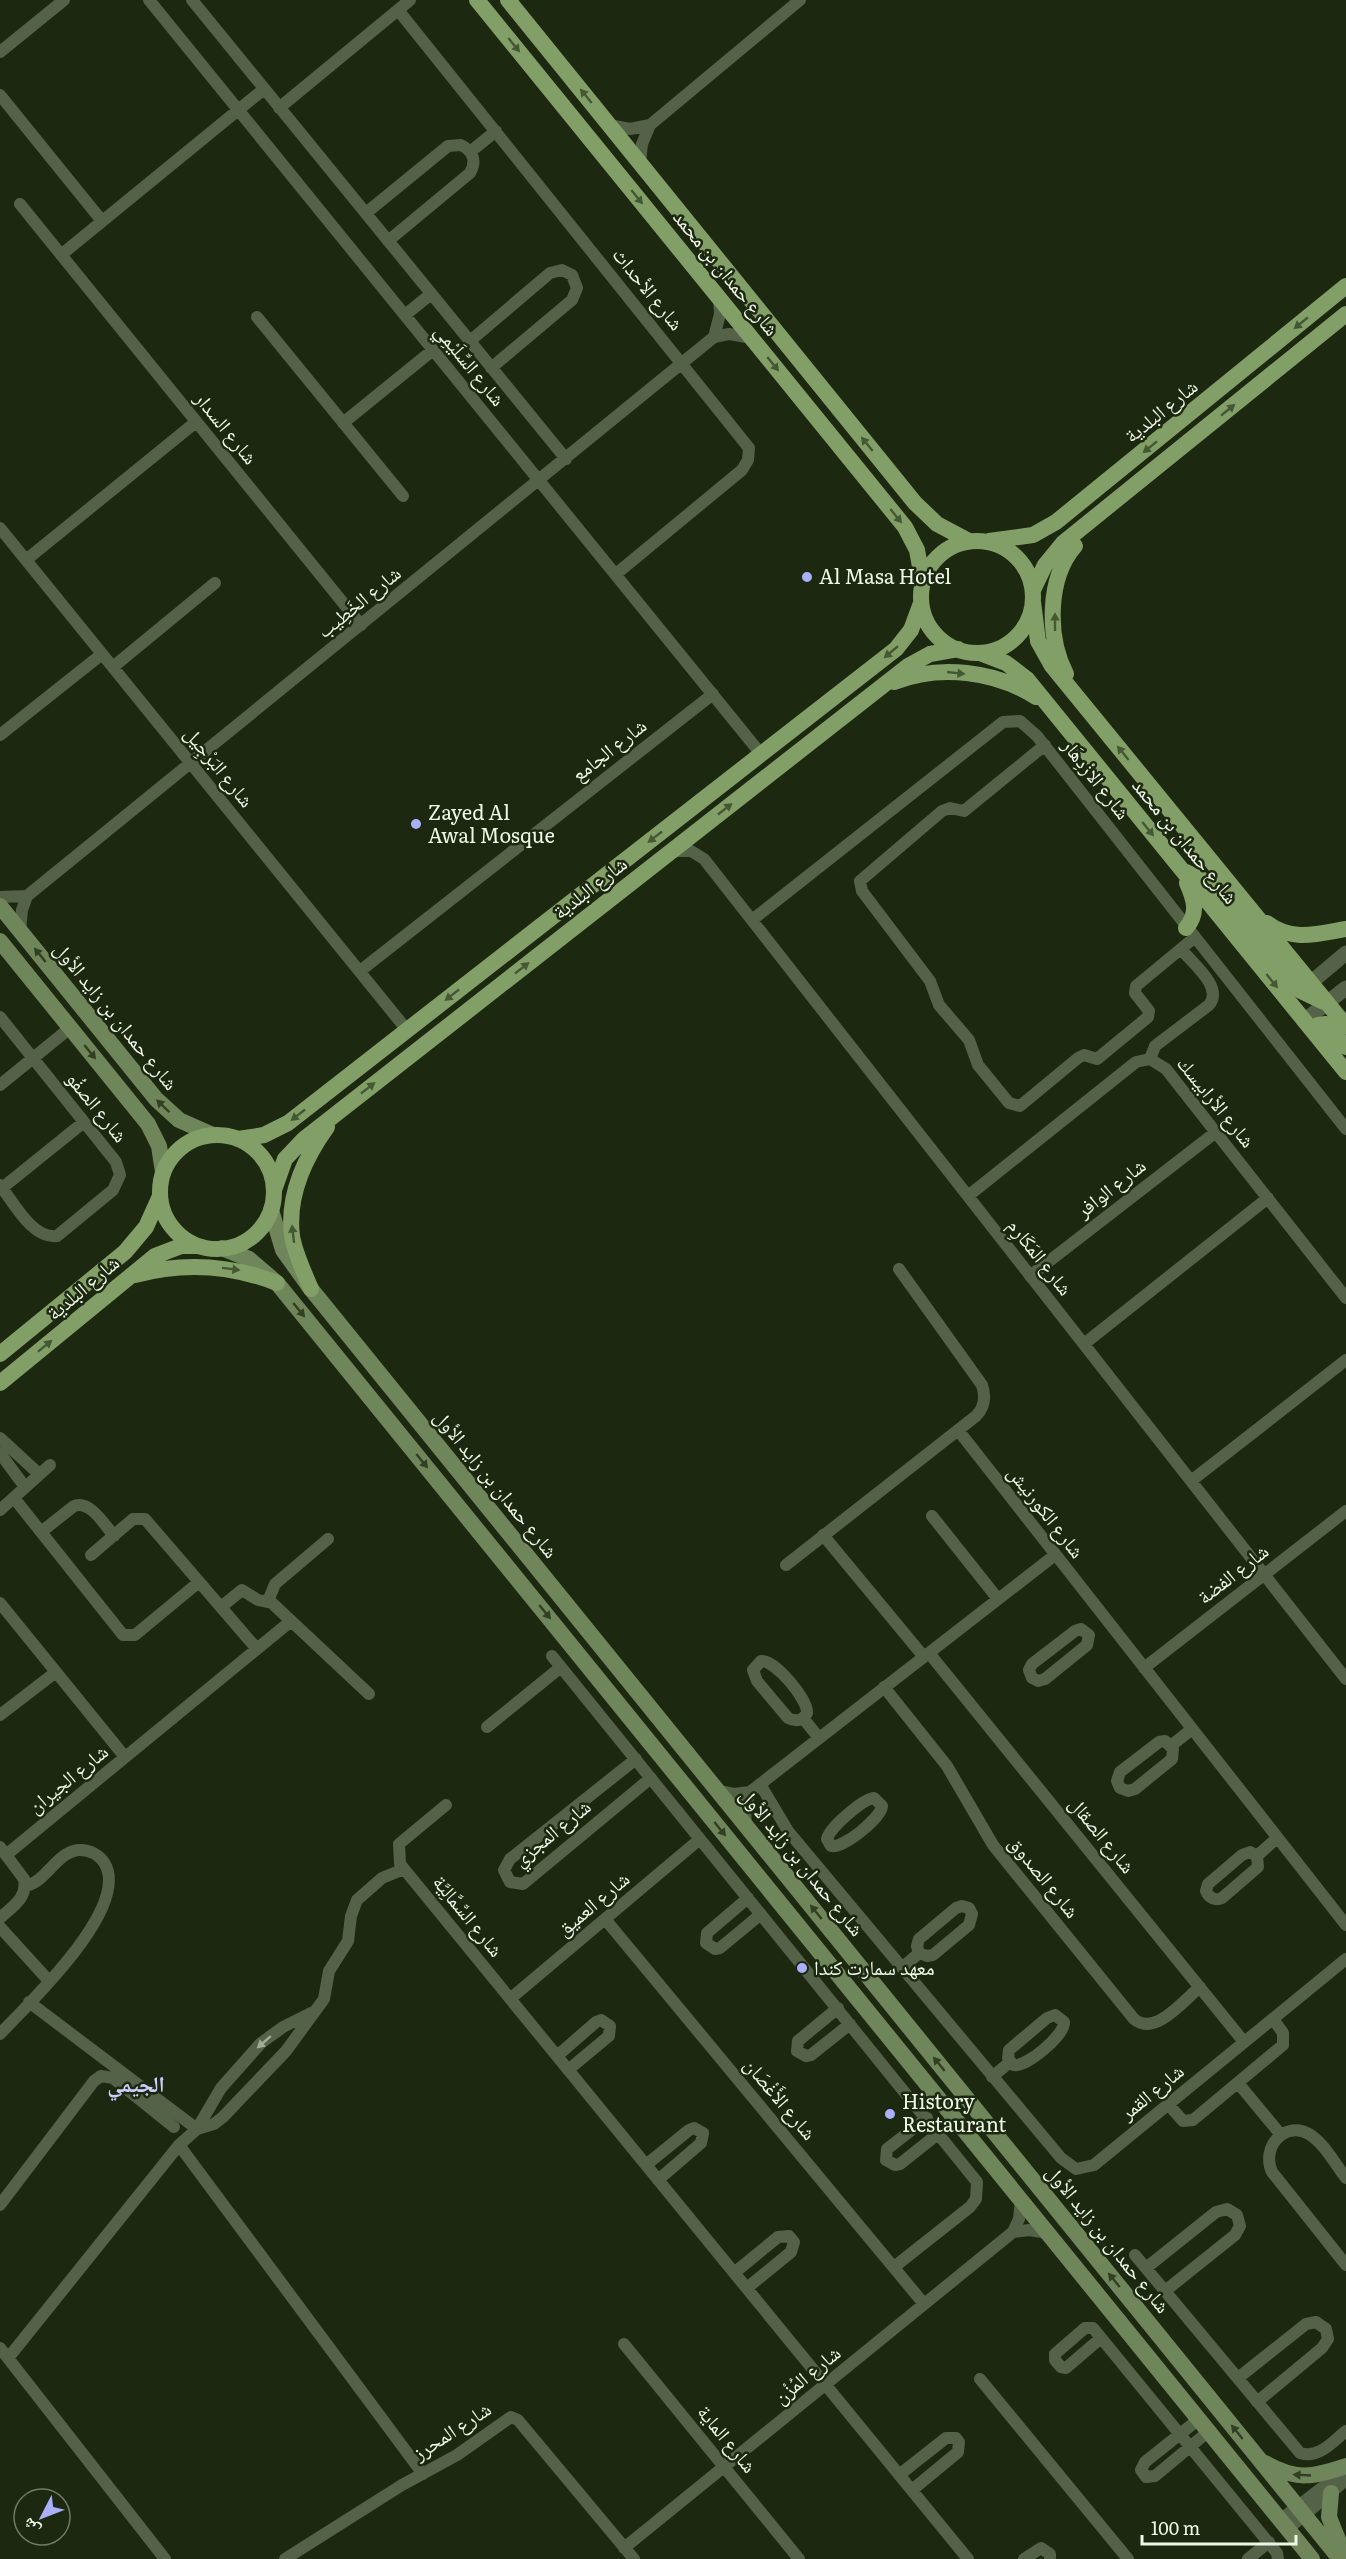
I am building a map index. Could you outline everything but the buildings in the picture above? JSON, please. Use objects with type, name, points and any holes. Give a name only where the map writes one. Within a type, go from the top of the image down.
[{"type":"main road","name":"شارع حمدان بن محمد","points":[[477,0],[905,527],[917,550],[922,583]]},
{"type":"main road","name":"شارع حمدان بن محمد","points":[[508,0],[915,503],[937,524],[969,541]]},
{"type":"main road","name":"شارع البلدية","points":[[989,542],[1033,535],[1056,522],[1346,286]]},
{"type":"main road","name":"شارع البلدية","points":[[1033,596],[1045,565],[1063,543],[1346,314]]},
{"type":"main road","points":[[1077,696],[1061,663],[1055,642],[1056,587],[1063,561],[1107,508]]},
{"type":"main road","points":[[969,541],[989,542],[1014,554],[1023,564],[1033,596],[1030,617],[1022,631],[1010,642],[996,650],[980,653],[958,649],[937,636],[927,621],[921,603],[922,583],[927,570],[945,550],[969,541]]},
{"type":"main road","name":"شارع حمدان بن محمد","points":[[1033,596],[1035,630],[1044,653],[1241,898],[1300,992],[1304,1020],[1346,1072]]},
{"type":"main road","name":"شارع البلدية","points":[[238,1139],[264,1135],[288,1123],[896,649],[911,630],[921,603]]},
{"type":"main road","name":"شارع البلدية","points":[[274,1190],[278,1173],[294,1148],[338,1112],[880,688],[919,659],[958,649]]},
{"type":"main road","name":"شارع حمدان بن محمد","points":[[980,653],[1016,669],[1182,871],[1300,992],[1327,1003],[1346,1026]]},
{"type":"main road","points":[[880,688],[910,676],[933,672],[978,675],[1015,685],[1047,705]]},
{"type":"main road","points":[[1182,871],[1195,907],[1190,933]]},
{"type":"main road","points":[[1241,898],[1267,923],[1287,935],[1299,936],[1346,929]]},
{"type":"main road","name":"شارع حمدان بن زايد الأول","points":[[0,906],[156,1099],[179,1120],[213,1135]]},
{"type":"main road","points":[[0,941],[148,1124],[159,1146],[163,1172],[160,1196],[164,1213],[173,1228],[186,1239],[201,1246],[222,1248],[249,1258],[278,1283],[1312,2559]]},
{"type":"main road","points":[[1316,1034],[1318,1025],[1326,1024],[1346,1047]]},
{"type":"main road","points":[[311,1289],[293,1238],[294,1200],[309,1152],[338,1112]]},
{"type":"main road","points":[[163,1172],[169,1160],[188,1142],[213,1135],[238,1139],[252,1147],[263,1159],[271,1174],[274,1190],[271,1210],[257,1232],[241,1243],[222,1248]]},
{"type":"main road","name":"شارع البلدية","points":[[0,1354],[125,1252],[146,1227],[160,1196]]},
{"type":"main road","name":"شارع حمدان بن زايد الأول","points":[[271,1210],[283,1250],[311,1289],[1340,2559]]},
{"type":"main road","name":"شارع البلدية","points":[[0,1383],[130,1276],[167,1249],[201,1246]]},
{"type":"main road","points":[[130,1276],[164,1269],[210,1267],[243,1270],[278,1283]]},
{"type":"main road","points":[[1259,2460],[1287,2474],[1299,2476],[1323,2474],[1346,2467]]},
{"type":"main road","points":[[1331,2493],[1329,2517],[1345,2559]]},
{"type":"street","points":[[0,52],[64,0]]},
{"type":"street","name":"شارع السِّلَيْمِي","points":[[148,0],[761,754]]},
{"type":"street","name":"شارع السِّلَيْمِي","points":[[192,0],[566,459]]},
{"type":"street","points":[[279,108],[410,0]]},
{"type":"street","points":[[640,162],[642,144],[650,125],[800,0]]},
{"type":"street","name":"شارع الأحداث","points":[[398,10],[746,442],[748,460],[742,470],[616,574]]},
{"type":"street","points":[[61,255],[264,88]]},
{"type":"street","points":[[0,95],[102,221]]},
{"type":"street","points":[[609,124],[630,129],[650,125]]},
{"type":"street","points":[[470,152],[496,131]]},
{"type":"street","points":[[366,213],[448,146],[460,145],[470,152],[474,161],[470,173],[388,241]]},
{"type":"street","name":"شارع السدار","points":[[20,204],[361,625]]},
{"type":"street","name":"شارع السِّلَيْمِي","points":[[470,341],[550,273],[562,270],[572,275],[577,288],[572,300],[492,368]]},
{"type":"street","points":[[405,315],[431,294]]},
{"type":"street","points":[[719,298],[720,314],[714,337],[729,334],[752,338]]},
{"type":"street","points":[[257,317],[403,496]]},
{"type":"street","name":"شارع الخَطِيب","points":[[27,896],[540,481],[714,337]]},
{"type":"street","points":[[343,423],[433,350]]},
{"type":"street","points":[[26,560],[196,422]]},
{"type":"street","name":"شارع البَرْجِيل","points":[[0,528],[407,1030]]},
{"type":"street","points":[[113,667],[215,583]]},
{"type":"street","points":[[0,735],[102,654]]},
{"type":"street","name":"شارع الجامع","points":[[360,971],[713,694]]},
{"type":"street","name":"شارع الازْدِهَار","points":[[752,920],[1004,722],[1020,721],[1032,730],[1045,745],[1190,933],[1346,1129]]},
{"type":"street","points":[[1045,745],[964,811],[951,808],[942,811],[860,880],[862,891],[930,981],[939,1005],[969,1040],[978,1065],[1009,1103],[1020,1106],[1078,1058],[1084,1055],[1097,1059],[1148,1017],[1149,1011],[1135,993],[1135,988],[1181,949],[1190,933]]},
{"type":"street","points":[[704,859],[701,845],[705,824]]},
{"type":"street","points":[[670,852],[691,851],[704,859]]},
{"type":"street","name":"شارع المَكَارِم","points":[[704,859],[1264,1575],[1343,1670]]},
{"type":"street","points":[[0,897],[27,896],[21,910],[20,931]]},
{"type":"street","points":[[1150,1059],[1155,1047],[1209,1005],[1214,997],[1213,987],[1181,949]]},
{"type":"street","points":[[1300,992],[1346,953]]},
{"type":"street","points":[[1304,1020],[1346,987]]},
{"type":"street","name":"شارع الصفُو","points":[[0,1017],[116,1162],[120,1175],[119,1182],[57,1236],[43,1236],[37,1232],[1,1186]]},
{"type":"street","points":[[0,1085],[70,1028]]},
{"type":"street","name":"شارع الأرابيسك","points":[[968,1196],[1136,1062],[1150,1059],[1166,1069],[1346,1298]]},
{"type":"street","points":[[1,1186],[84,1122]]},
{"type":"street","name":"شارع الوافر","points":[[1030,1276],[1216,1132]]},
{"type":"street","points":[[1084,1344],[1268,1198]]},
{"type":"street","points":[[786,1564],[980,1412],[985,1401],[984,1391],[899,1269]]},
{"type":"street","points":[[1191,1480],[1346,1360]]},
{"type":"street","name":"شارع الكورنيش","points":[[958,1430],[1346,1925]]},
{"type":"street","points":[[0,1438],[39,1474]]},
{"type":"street","points":[[0,1453],[25,1487]]},
{"type":"street","points":[[0,1510],[50,1465]]},
{"type":"street","points":[[14,1498],[120,1632],[127,1636],[135,1635],[199,1582]]},
{"type":"street","points":[[41,1532],[74,1506],[80,1504],[88,1507],[114,1536]]},
{"type":"street","name":"شارع الفضة","points":[[1144,1668],[1346,1511]]},
{"type":"street","points":[[932,1516],[998,1599]]},
{"type":"street","points":[[91,1555],[135,1518],[145,1519],[256,1649]]},
{"type":"street","name":"شارع الصقال","points":[[824,1535],[926,1655],[1245,2042]]},
{"type":"street","points":[[268,1601],[275,1584],[328,1539]]},
{"type":"street","points":[[719,1791],[734,1794],[750,1792],[1055,1555]]},
{"type":"street","points":[[221,1608],[242,1590],[258,1600],[268,1601],[369,1694]]},
{"type":"street","name":"شارع الجيران","points":[[0,1603],[125,1757],[3,1851]]},
{"type":"street","points":[[1086,1632],[1104,1618]]},
{"type":"street","points":[[125,1757],[291,1621]]},
{"type":"street","points":[[1081,1629],[1086,1632],[1089,1639],[1087,1645],[1045,1679],[1038,1681],[1032,1678],[1029,1670],[1032,1664],[1074,1630],[1081,1629]]},
{"type":"street","points":[[552,1656],[977,2182],[976,2199],[970,2207],[894,2267]]},
{"type":"street","points":[[765,1660],[773,1664],[806,1702],[807,1713],[803,1718],[795,1721],[788,1718],[771,1698],[755,1678],[753,1670],[758,1663],[765,1660]]},
{"type":"street","points":[[487,1727],[561,1667]]},
{"type":"street","points":[[0,1715],[56,1672]]},
{"type":"street","name":"شارع الصدوق","points":[[884,1687],[946,1766],[993,1845],[1134,2019],[1142,2025],[1154,2025],[1200,1988]]},
{"type":"street","points":[[803,1718],[819,1738]]},
{"type":"street","points":[[1172,1745],[1192,1729]]},
{"type":"street","points":[[1159,1742],[1172,1745],[1172,1758],[1135,1789],[1128,1791],[1120,1788],[1117,1781],[1120,1772],[1159,1742]]},
{"type":"street","name":"شارع المجزي","points":[[636,1759],[510,1859],[504,1870],[505,1877],[510,1882],[523,1884],[651,1778]]},
{"type":"street","points":[[666,1796],[673,1784],[674,1772]]},
{"type":"street","name":"شارع القمر","points":[[760,1784],[788,1832],[1061,2158],[1076,2169],[1094,2165],[1346,1959]]},
{"type":"street","points":[[746,1826],[745,1809],[750,1792]]},
{"type":"street","points":[[874,1798],[881,1802],[882,1810],[879,1816],[842,1846],[835,1847],[829,1843],[827,1835],[830,1831],[866,1800],[874,1798]]},
{"type":"street","points":[[674,1806],[686,1800],[698,1802]]},
{"type":"street","name":"شارع السَّمَّالِيَّة","points":[[446,1805],[399,1844],[398,1857],[404,1869],[968,2559]]},
{"type":"street","points":[[1257,1856],[1277,1838]]},
{"type":"street","name":"شارع العميق","points":[[510,1999],[700,1839]]},
{"type":"street","points":[[811,1858],[829,1843]]},
{"type":"street","points":[[0,2034],[90,1933],[106,1891],[107,1869],[93,1852],[78,1850],[65,1856],[38,1881],[26,1886]]},
{"type":"street","points":[[0,1918],[23,1897],[26,1886],[24,1879],[3,1851]]},
{"type":"street","points":[[197,2129],[214,2124],[223,2117],[286,2051],[324,1999],[330,1965],[348,1941],[351,1916],[357,1900],[382,1878],[404,1869]]},
{"type":"street","points":[[748,1898],[706,1933],[706,1943],[715,1949],[720,1948],[761,1914]]},
{"type":"street","points":[[962,1906],[971,1911],[973,1918],[969,1925],[933,1955],[927,1956],[919,1953],[917,1946],[920,1939],[956,1908],[962,1906]]},
{"type":"street","name":"شارع الأَغْصَان","points":[[605,1919],[924,2304]]},
{"type":"street","points":[[0,1927],[49,1981]]},
{"type":"street","points":[[902,1968],[919,1953]]},
{"type":"street","points":[[29,2002],[197,2129]]},
{"type":"street","points":[[838,2008],[798,2041],[797,2051],[806,2056],[811,2055],[850,2024]]},
{"type":"street","points":[[165,2559],[5,2352],[179,2145],[197,2129],[221,2088],[261,2043],[283,2027],[314,2012]]},
{"type":"street","points":[[1055,2015],[1062,2019],[1064,2026],[1061,2033],[1024,2064],[1018,2066],[1010,2062],[1009,2050],[1047,2018],[1055,2015]]},
{"type":"street","points":[[1168,2104],[1183,2121],[1190,2122],[1238,2083],[1285,2041],[1283,2033],[1272,2019]]},
{"type":"street","points":[[556,2056],[596,2022],[601,2020],[610,2026],[609,2036],[568,2070]]},
{"type":"street","points":[[992,2077],[1010,2062]]},
{"type":"street","points":[[0,2205],[94,2081],[101,2076],[114,2078],[174,2127]]},
{"type":"street","points":[[1238,2083],[1281,2135]]},
{"type":"street","points":[[927,2118],[887,2149],[886,2160],[895,2165],[900,2164],[939,2133]]},
{"type":"street","points":[[646,2165],[689,2130],[694,2128],[703,2133],[701,2143],[658,2180]]},
{"type":"street","points":[[1346,2178],[1311,2136],[1299,2131],[1281,2135],[1272,2143],[1268,2154],[1272,2172],[1346,2265]]},
{"type":"street","points":[[179,2145],[423,2474]]},
{"type":"street","points":[[1013,2232],[1019,2218],[1021,2200]]},
{"type":"street","points":[[1146,2268],[1216,2212],[1227,2209],[1237,2215],[1240,2226],[1235,2235],[1165,2291]]},
{"type":"street","points":[[1013,2232],[1029,2230],[1048,2234]]},
{"type":"street","name":"شارع المُزْن","points":[[624,2548],[1013,2232]]},
{"type":"street","points":[[734,2273],[778,2237],[789,2236],[794,2241],[791,2252],[747,2288]]},
{"type":"street","points":[[1135,2254],[1294,2447],[1306,2455],[1319,2452],[1346,2431]]},
{"type":"street","points":[[1238,2378],[1306,2324],[1316,2322],[1326,2329],[1328,2339],[1322,2348],[1257,2402]]},
{"type":"street","points":[[1101,2338],[1269,2542],[1277,2553],[1278,2559]]},
{"type":"street","name":"شارع الماية","points":[[624,2344],[799,2559]]},
{"type":"street","points":[[980,2379],[1128,2559]]},
{"type":"street","name":"شارع المحرز","points":[[285,2559],[457,2455],[508,2418],[515,2417],[634,2559]]},
{"type":"street","points":[[1204,2425],[1190,2446],[1155,2476],[1146,2477],[1143,2474],[1141,2470],[1145,2462],[1180,2434],[1204,2425]]},
{"type":"street","points":[[899,2475],[946,2438],[951,2437],[959,2442],[958,2452],[912,2490]]},
{"type":"street","points":[[1301,2511],[1346,2467]]},
{"type":"street","points":[[1284,2524],[1331,2493],[1346,2480]]},
{"type":"street","points":[[1248,2559],[1269,2542]]},
{"type":"street","points":[[1024,2559],[1041,2548],[1046,2549],[1050,2559]]},
{"type":"place","name":"Al Masa Hotel","points":[[807,577]]},
{"type":"place","name":"Zayed Al Awal Mosque","points":[[416,824]]},
{"type":"place","name":"معهد سمارت كندا","points":[[802,1968]]},
{"type":"place","name":"History Restaurant","points":[[890,2114]]},
{"type":"district","name":"الجيمي","points":[[136,2084]]}]
